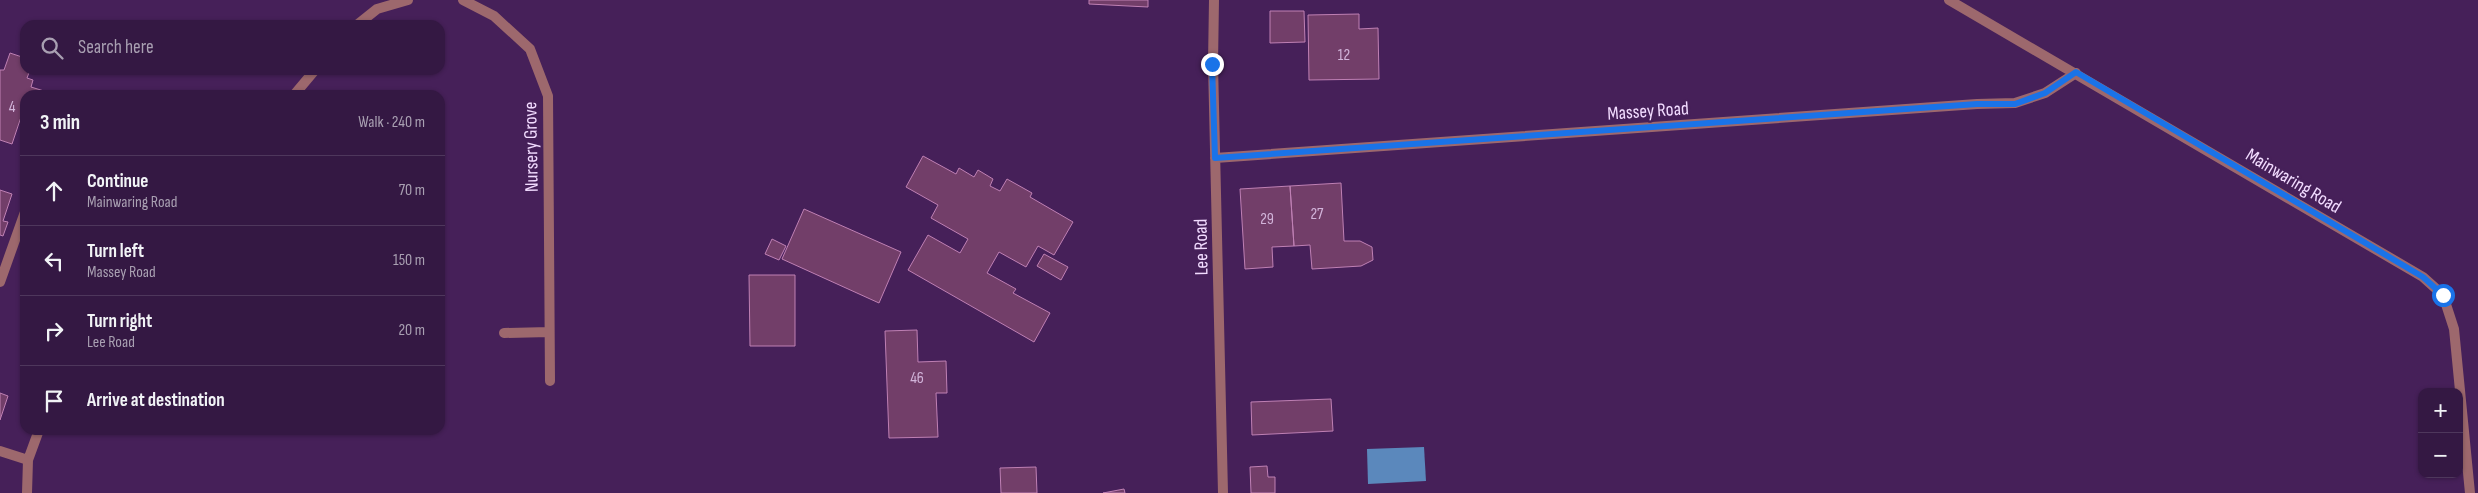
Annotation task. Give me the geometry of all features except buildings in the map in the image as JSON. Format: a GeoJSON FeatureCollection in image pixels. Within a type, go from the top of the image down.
{"type":"FeatureCollection","features":[{"type":"Feature","properties":{"kind":"street"},"geometry":{"type":"LineString","coordinates":[[364,20],[377,10],[408,0]]}},
{"type":"Feature","properties":{"kind":"street","name":"Nursery Grove"},"geometry":{"type":"LineString","coordinates":[[463,0],[494,16],[530,49],[548,96],[550,381]]}},
{"type":"Feature","properties":{"kind":"street","name":"Lee Road"},"geometry":{"type":"LineString","coordinates":[[1214,0],[1215,158],[1223,493]]}},
{"type":"Feature","properties":{"kind":"street","name":"Mainwaring Road"},"geometry":{"type":"LineString","coordinates":[[1949,0],[2076,72],[2423,277],[2443,295],[2454,329],[2470,493]]}},
{"type":"Feature","properties":{"kind":"street","name":"Massey Road"},"geometry":{"type":"LineString","coordinates":[[1215,158],[1977,104],[2015,104],[2045,93],[2076,72]]}},
{"type":"Feature","properties":{"kind":"street"},"geometry":{"type":"LineString","coordinates":[[298,90],[311,75]]}},
{"type":"Feature","properties":{"kind":"street"},"geometry":{"type":"LineString","coordinates":[[0,282],[20,226]]}},
{"type":"Feature","properties":{"kind":"street"},"geometry":{"type":"LineString","coordinates":[[504,333],[549,332]]}},
{"type":"Feature","properties":{"kind":"street"},"geometry":{"type":"LineString","coordinates":[[27,493],[28,460],[37,435]]}},
{"type":"Feature","properties":{"kind":"street"},"geometry":{"type":"LineString","coordinates":[[0,451],[28,460]]}},
{"type":"Feature","properties":{"kind":"water"},"geometry":{"type":"Polygon","coordinates":[[[1424,447],[1426,481],[1368,484],[1367,449],[1424,447]]]}},
{"type":"Feature","properties":{"kind":"route"},"geometry":{"type":"LineString","coordinates":[[1212,64],[1215,158],[1977,104],[2015,104],[2045,93],[2076,72],[2423,277],[2443,295]]}}]}
